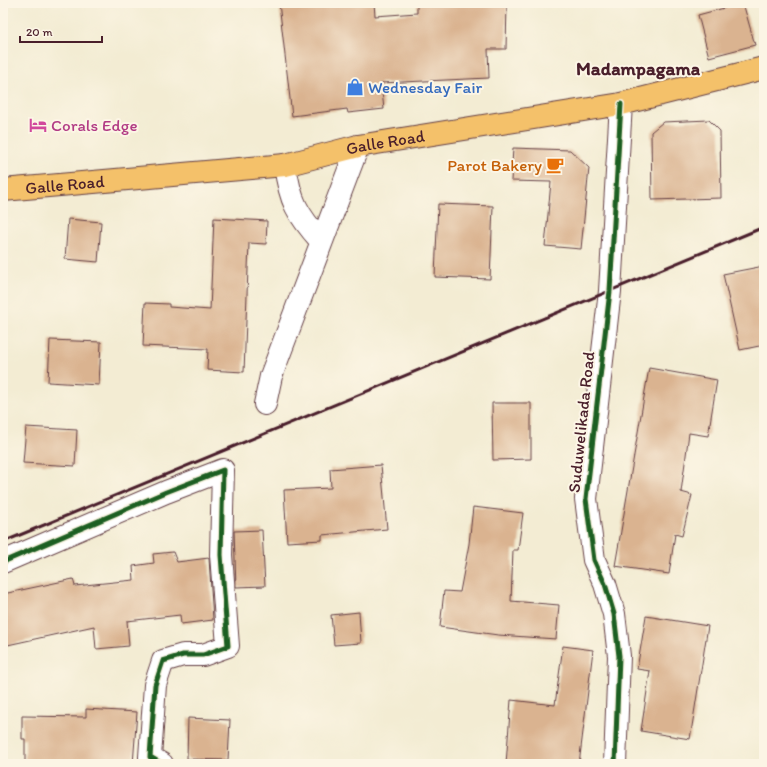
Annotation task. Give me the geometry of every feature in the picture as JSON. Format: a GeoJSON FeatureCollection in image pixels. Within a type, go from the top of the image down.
{"type":"FeatureCollection","features":[{"type":"Feature","properties":{"kind":"highway","name":"Galle Road"},"geometry":{"type":"LineString","coordinates":[[3,190],[285,165],[358,146],[621,104],[764,68]]}},
{"type":"Feature","properties":{"kind":"street","name":"Suduwelikada Road"},"geometry":{"type":"LineString","coordinates":[[615,764],[619,656],[614,614],[606,584],[594,560],[586,499],[610,291],[621,104]]}},
{"type":"Feature","properties":{"kind":"street"},"geometry":{"type":"LineString","coordinates":[[265,404],[270,376],[358,146]]}},
{"type":"Feature","properties":{"kind":"street"},"geometry":{"type":"LineString","coordinates":[[285,165],[289,192],[302,220],[321,241]]}},
{"type":"Feature","properties":{"kind":"street"},"geometry":{"type":"LineString","coordinates":[[3,562],[166,492],[223,470],[220,555],[228,646],[203,655],[184,654],[163,661],[155,685],[150,757],[162,764]]}},
{"type":"Feature","properties":{"kind":"building"},"geometry":{"type":"Polygon","coordinates":[[[279,3],[374,3],[375,16],[417,13],[417,3],[507,3],[506,49],[488,49],[489,78],[381,83],[384,109],[348,113],[347,109],[292,116],[279,3]]]}},
{"type":"Feature","properties":{"kind":"building"},"geometry":{"type":"Polygon","coordinates":[[[743,3],[755,45],[709,57],[698,15],[743,3]]]}},
{"type":"Feature","properties":{"kind":"building"},"geometry":{"type":"Polygon","coordinates":[[[709,120],[720,131],[721,198],[652,200],[651,132],[663,122],[709,120]]]}},
{"type":"Feature","properties":{"kind":"building"},"geometry":{"type":"Polygon","coordinates":[[[513,148],[570,150],[589,168],[581,249],[545,246],[551,182],[511,181],[513,148]]]}},
{"type":"Feature","properties":{"kind":"building"},"geometry":{"type":"Polygon","coordinates":[[[438,204],[493,206],[490,279],[435,277],[438,204]]]}},
{"type":"Feature","properties":{"kind":"building"},"geometry":{"type":"Polygon","coordinates":[[[214,218],[267,221],[266,244],[249,243],[244,372],[207,370],[208,349],[143,346],[145,303],[169,304],[169,307],[210,310],[214,218]]]}},
{"type":"Feature","properties":{"kind":"building"},"geometry":{"type":"Polygon","coordinates":[[[68,219],[101,222],[98,262],[65,259],[68,219]]]}},
{"type":"Feature","properties":{"kind":"building"},"geometry":{"type":"Polygon","coordinates":[[[764,266],[764,345],[740,350],[723,274],[764,266]]]}},
{"type":"Feature","properties":{"kind":"building"},"geometry":{"type":"Polygon","coordinates":[[[50,340],[101,342],[99,385],[48,382],[50,340]]]}},
{"type":"Feature","properties":{"kind":"building"},"geometry":{"type":"Polygon","coordinates":[[[649,368],[717,380],[708,436],[689,433],[681,492],[692,495],[682,536],[675,534],[669,574],[615,566],[649,368]]]}},
{"type":"Feature","properties":{"kind":"building"},"geometry":{"type":"Polygon","coordinates":[[[492,403],[531,403],[531,459],[493,460],[492,403]]]}},
{"type":"Feature","properties":{"kind":"building"},"geometry":{"type":"Polygon","coordinates":[[[26,427],[77,430],[75,466],[23,463],[26,427]]]}},
{"type":"Feature","properties":{"kind":"building"},"geometry":{"type":"Polygon","coordinates":[[[381,465],[387,529],[322,535],[322,540],[287,542],[284,490],[331,488],[330,469],[381,465]]]}},
{"type":"Feature","properties":{"kind":"building"},"geometry":{"type":"Polygon","coordinates":[[[473,507],[523,513],[518,550],[513,550],[511,601],[559,605],[556,639],[498,635],[440,627],[444,591],[460,592],[469,544],[473,507]]]}},
{"type":"Feature","properties":{"kind":"building"},"geometry":{"type":"Polygon","coordinates":[[[262,530],[265,586],[236,587],[234,531],[262,530]]]}},
{"type":"Feature","properties":{"kind":"building"},"geometry":{"type":"Polygon","coordinates":[[[173,552],[177,562],[209,558],[213,620],[181,624],[180,615],[127,621],[129,646],[96,649],[94,626],[3,646],[3,594],[73,579],[75,586],[134,580],[133,566],[154,563],[153,554],[173,552]]]}},
{"type":"Feature","properties":{"kind":"building"},"geometry":{"type":"Polygon","coordinates":[[[359,612],[361,643],[334,645],[331,615],[359,612]]]}},
{"type":"Feature","properties":{"kind":"building"},"geometry":{"type":"Polygon","coordinates":[[[646,616],[708,626],[690,739],[641,731],[650,671],[637,669],[646,616]]]}},
{"type":"Feature","properties":{"kind":"building"},"geometry":{"type":"Polygon","coordinates":[[[563,646],[593,650],[579,764],[506,764],[511,700],[555,705],[563,646]]]}},
{"type":"Feature","properties":{"kind":"building"},"geometry":{"type":"Polygon","coordinates":[[[86,709],[137,712],[133,764],[25,764],[25,739],[22,739],[22,716],[86,717],[86,709]]]}},
{"type":"Feature","properties":{"kind":"building"},"geometry":{"type":"Polygon","coordinates":[[[188,718],[230,720],[228,760],[187,759],[188,718]]]}},
{"type":"Feature","properties":{"kind":"railway"},"geometry":{"type":"LineString","coordinates":[[3,542],[764,227]]}},
{"type":"Feature","properties":{"kind":"cycle path"},"geometry":{"type":"LineString","coordinates":[[615,764],[619,656],[614,614],[605,584],[594,560],[586,499],[610,291],[621,104]]}},
{"type":"Feature","properties":{"kind":"cycle path"},"geometry":{"type":"LineString","coordinates":[[3,562],[166,492],[223,470],[221,555],[228,646],[203,655],[183,655],[163,661],[155,685],[150,757],[162,764]]}},
{"type":"Feature","properties":{"kind":"place","name":"Wednesday Fair"},"geometry":{"type":"Point","coordinates":[355,87]}},
{"type":"Feature","properties":{"kind":"place","name":"Corals Edge"},"geometry":{"type":"Point","coordinates":[38,125]}},
{"type":"Feature","properties":{"kind":"place","name":"Parot Bakery"},"geometry":{"type":"Point","coordinates":[555,165]}},
{"type":"Feature","properties":{"kind":"district","name":"Madampagama"},"geometry":{"type":"Point","coordinates":[638,68]}}]}
